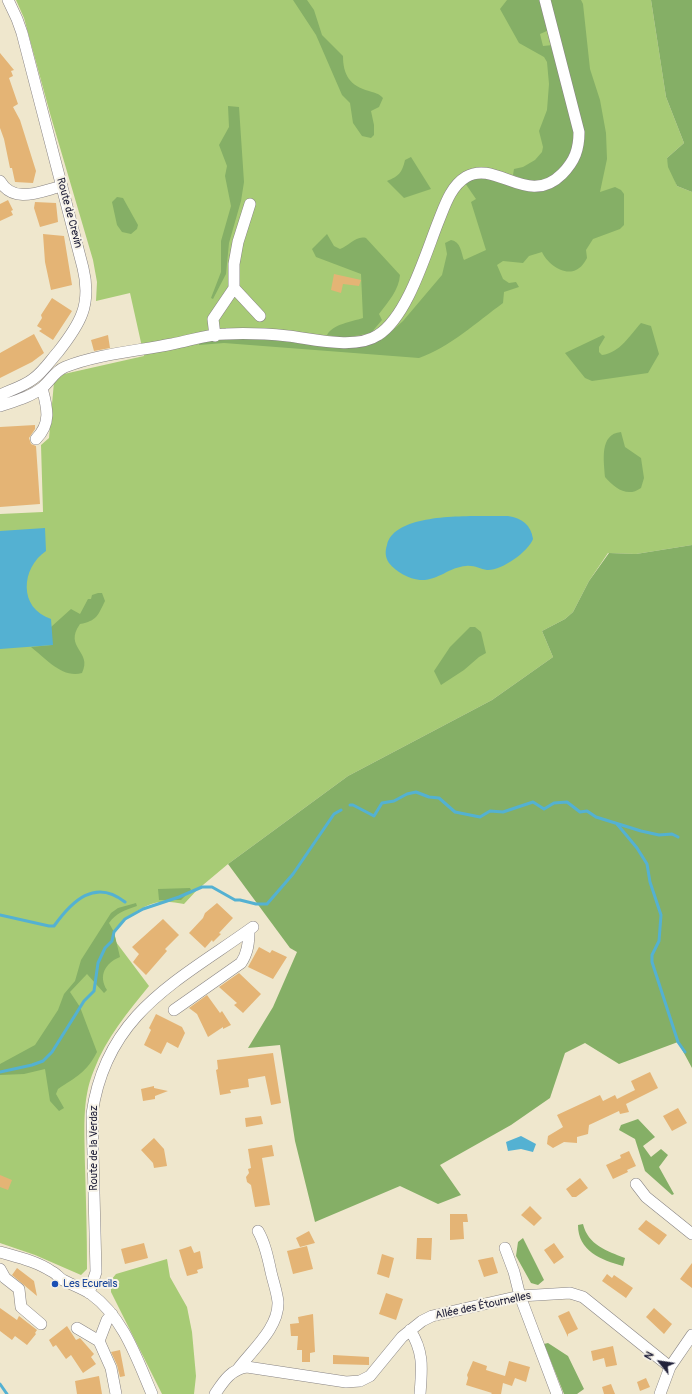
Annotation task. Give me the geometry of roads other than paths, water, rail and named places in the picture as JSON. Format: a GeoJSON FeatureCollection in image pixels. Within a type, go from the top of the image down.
{"type":"FeatureCollection","features":[{"type":"Feature","properties":{"kind":"street","name":"Route de Crevin"},"geometry":{"type":"LineString","coordinates":[[0,395],[27,383],[37,376],[72,334],[83,313],[86,294],[85,277],[22,33],[8,0]]}},
{"type":"Feature","properties":{"kind":"street"},"geometry":{"type":"LineString","coordinates":[[0,406],[27,396],[42,388],[60,369],[84,361],[224,334],[266,335],[344,342],[360,342],[380,335],[391,324],[404,306],[445,204],[458,184],[469,176],[489,174],[533,187],[550,184],[567,169],[577,154],[580,132],[545,0]]}},
{"type":"Feature","properties":{"kind":"street"},"geometry":{"type":"LineString","coordinates":[[0,182],[9,191],[19,196],[62,186]]}},
{"type":"Feature","properties":{"kind":"street"},"geometry":{"type":"LineString","coordinates":[[215,336],[213,319],[234,288],[234,264],[238,242],[250,204]]}},
{"type":"Feature","properties":{"kind":"street"},"geometry":{"type":"LineString","coordinates":[[234,288],[260,316]]}},
{"type":"Feature","properties":{"kind":"street"},"geometry":{"type":"LineString","coordinates":[[36,438],[43,432],[48,421],[47,407],[42,388]]}},
{"type":"Feature","properties":{"kind":"street","name":"Route de la Verdaz"},"geometry":{"type":"LineString","coordinates":[[89,1293],[96,1272],[92,1114],[96,1090],[104,1066],[129,1023],[151,999],[251,929],[247,952],[241,963],[174,1010]]}},
{"type":"Feature","properties":{"kind":"street"},"geometry":{"type":"LineString","coordinates":[[636,1184],[646,1197],[692,1234]]}},
{"type":"Feature","properties":{"kind":"street"},"geometry":{"type":"LineString","coordinates":[[215,1394],[227,1378],[238,1369],[268,1332],[274,1320],[277,1308],[277,1298],[268,1258],[258,1231]]}},
{"type":"Feature","properties":{"kind":"street"},"geometry":{"type":"LineString","coordinates":[[505,1248],[514,1272],[520,1296],[557,1394]]}},
{"type":"Feature","properties":{"kind":"street"},"geometry":{"type":"LineString","coordinates":[[0,1252],[21,1258],[50,1270],[63,1280],[89,1293],[112,1314],[130,1345],[152,1394]]}},
{"type":"Feature","properties":{"kind":"street"},"geometry":{"type":"LineString","coordinates":[[0,1269],[6,1279],[19,1289],[20,1305],[41,1324]]}},
{"type":"Feature","properties":{"kind":"street","name":"Allée des Étournelles"},"geometry":{"type":"LineString","coordinates":[[238,1369],[255,1368],[346,1382],[360,1381],[370,1376],[410,1330],[432,1316],[520,1296],[570,1293],[583,1297],[670,1367]]}},
{"type":"Feature","properties":{"kind":"street"},"geometry":{"type":"LineString","coordinates":[[99,1341],[107,1320],[112,1314]]}},
{"type":"Feature","properties":{"kind":"street"},"geometry":{"type":"LineString","coordinates":[[77,1328],[99,1341],[111,1368],[116,1394]]}},
{"type":"Feature","properties":{"kind":"street"},"geometry":{"type":"LineString","coordinates":[[410,1330],[419,1344],[421,1352],[420,1394]]}},
{"type":"Feature","properties":{"kind":"street"},"geometry":{"type":"LineString","coordinates":[[660,1394],[670,1367],[692,1335]]}},
{"type":"Feature","properties":{"kind":"water"},"geometry":{"type":"Polygon","coordinates":[[[460,516],[508,516],[522,520],[528,526],[533,539],[520,555],[499,567],[487,570],[466,566],[426,580],[420,580],[407,577],[399,572],[389,563],[387,558],[386,547],[393,534],[405,526],[421,521],[460,516]]]}},
{"type":"Feature","properties":{"kind":"water"},"geometry":{"type":"Polygon","coordinates":[[[45,528],[46,551],[38,558],[32,567],[28,577],[27,587],[28,597],[33,606],[40,614],[51,619],[53,645],[0,649],[0,531],[45,528]]]}},
{"type":"Feature","properties":{"kind":"water"},"geometry":{"type":"Polygon","coordinates":[[[521,1136],[536,1144],[533,1152],[521,1149],[508,1151],[506,1142],[521,1136]]]}},
{"type":"Feature","properties":{"kind":"waterway"},"geometry":{"type":"LineString","coordinates":[[350,805],[353,805],[374,816],[382,803],[394,801],[407,794],[416,792],[429,797],[439,798],[455,812],[480,817],[490,811],[503,812],[533,802],[544,809],[554,803],[567,802],[580,812],[587,811],[596,817],[641,831],[659,835],[672,834],[678,837]]}},
{"type":"Feature","properties":{"kind":"waterway"},"geometry":{"type":"LineString","coordinates":[[0,1072],[43,1061],[52,1052],[84,1001],[94,991],[98,963],[105,948],[112,941],[114,932],[125,919],[143,909],[179,897],[202,887],[212,887],[235,900],[256,904],[267,904],[293,874],[334,814],[341,810]]}},
{"type":"Feature","properties":{"kind":"waterway"},"geometry":{"type":"LineString","coordinates":[[617,824],[637,848],[647,864],[650,882],[661,915],[659,941],[652,955],[652,962],[678,1042],[685,1052]]}},
{"type":"Feature","properties":{"kind":"waterway"},"geometry":{"type":"LineString","coordinates":[[0,915],[54,926],[68,908],[76,901],[94,892],[104,892],[114,895],[125,902]]}},
{"type":"Feature","properties":{"kind":"waterway"},"geometry":{"type":"LineString","coordinates":[[0,1384],[7,1394]]}},
{"type":"Feature","properties":{"kind":"place","name":"Les Ecureils"},"geometry":{"type":"Point","coordinates":[55,1284]}}]}
